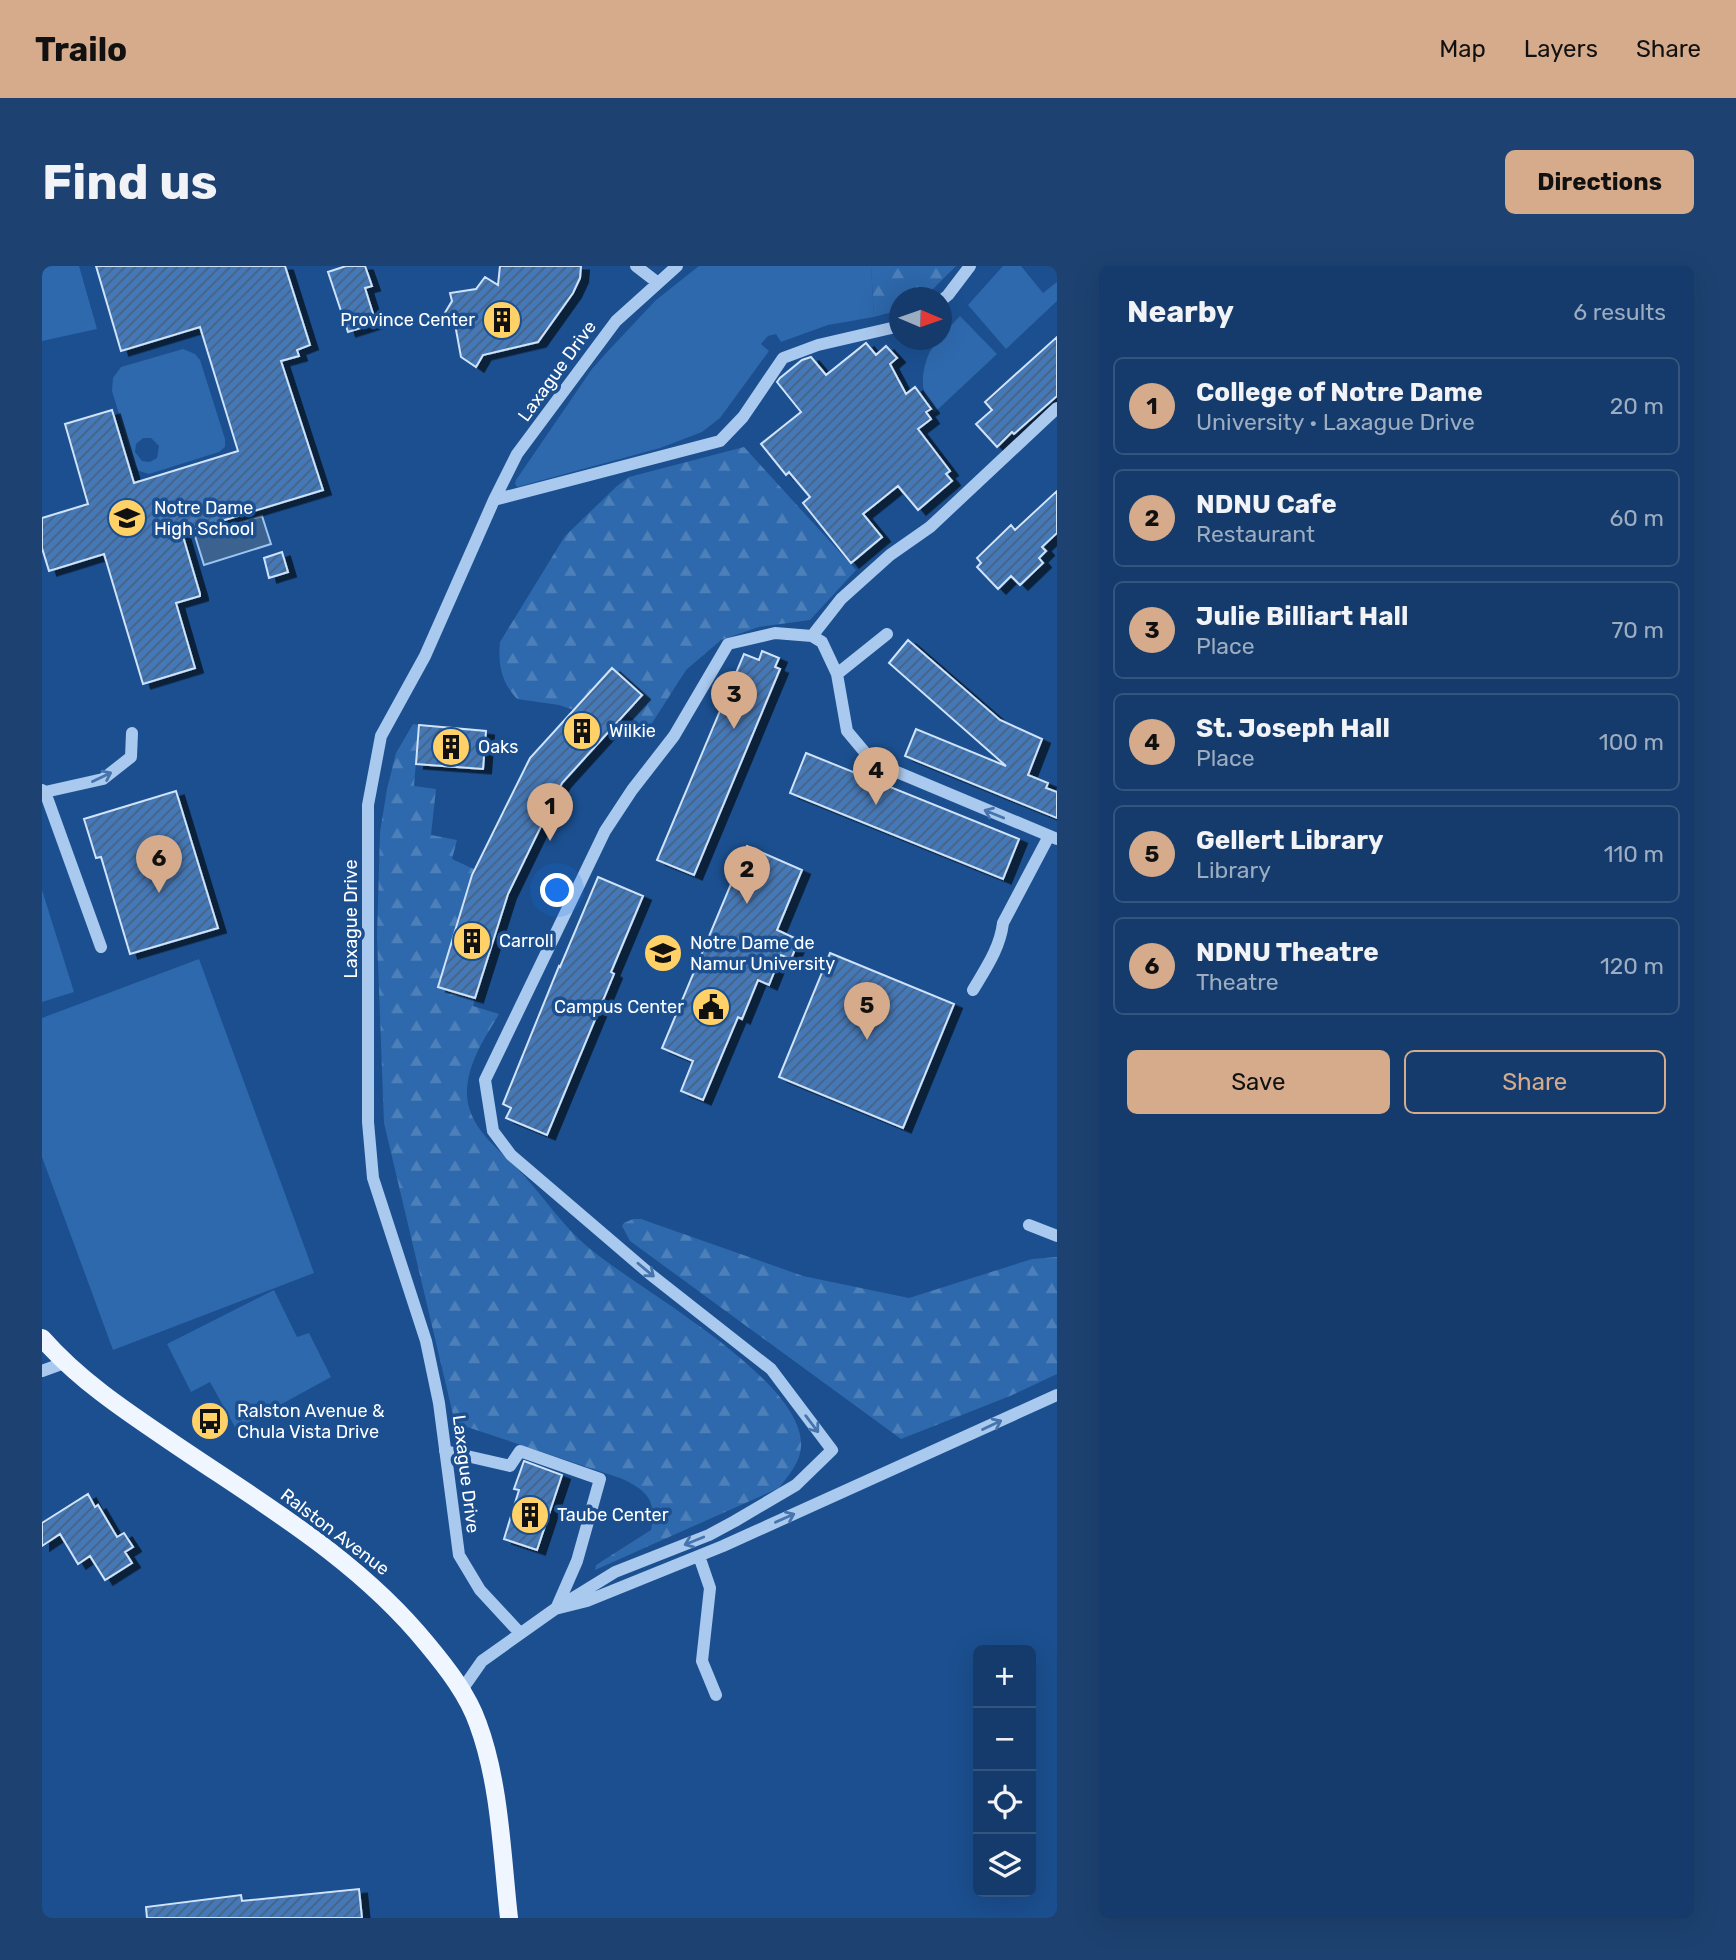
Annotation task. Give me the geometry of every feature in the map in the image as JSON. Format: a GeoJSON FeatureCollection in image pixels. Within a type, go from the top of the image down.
{"type":"FeatureCollection","features":[{"type":"Feature","properties":{"kind":"main road","name":"Ralston Avenue"},"geometry":{"type":"LineString","coordinates":[[42,1338],[64,1363],[141,1421],[348,1564],[382,1594],[415,1629],[461,1691],[478,1723],[488,1755],[509,1918]]}},
{"type":"Feature","properties":{"kind":"street"},"geometry":{"type":"LineString","coordinates":[[636,266],[659,283]]}},
{"type":"Feature","properties":{"kind":"street","name":"Laxague Drive"},"geometry":{"type":"LineString","coordinates":[[520,1632],[480,1590],[459,1555],[439,1403],[426,1341],[373,1178],[368,1122],[368,805],[381,736],[425,656],[517,454],[615,321],[677,266]]}},
{"type":"Feature","properties":{"kind":"street"},"geometry":{"type":"LineString","coordinates":[[952,290],[970,266]]}},
{"type":"Feature","properties":{"kind":"street"},"geometry":{"type":"LineString","coordinates":[[494,500],[720,442],[743,417],[783,359],[818,345],[889,329]]}},
{"type":"Feature","properties":{"kind":"street"},"geometry":{"type":"LineString","coordinates":[[812,636],[841,599],[890,555],[930,527],[1057,408]]}},
{"type":"Feature","properties":{"kind":"street"},"geometry":{"type":"LineString","coordinates":[[461,1691],[482,1661],[555,1609],[615,1572],[709,1535],[736,1521],[796,1485],[832,1450],[771,1369],[650,1274],[511,1155],[492,1131],[485,1080],[605,831],[632,790],[674,736],[728,644],[775,634],[812,636],[822,642],[837,674],[847,731],[873,762],[1053,837],[1003,923],[995,952],[973,990]]}},
{"type":"Feature","properties":{"kind":"street"},"geometry":{"type":"LineString","coordinates":[[837,674],[887,634]]}},
{"type":"Feature","properties":{"kind":"street"},"geometry":{"type":"LineString","coordinates":[[101,947],[44,791],[103,779],[131,757],[132,733]]}},
{"type":"Feature","properties":{"kind":"street"},"geometry":{"type":"LineString","coordinates":[[1028,1226],[1057,1236]]}},
{"type":"Feature","properties":{"kind":"street"},"geometry":{"type":"LineString","coordinates":[[42,1371],[64,1363]]}},
{"type":"Feature","properties":{"kind":"street"},"geometry":{"type":"LineString","coordinates":[[555,1609],[587,1601],[723,1546],[1057,1395]]}},
{"type":"Feature","properties":{"kind":"street"},"geometry":{"type":"LineString","coordinates":[[445,1451],[509,1466],[520,1451],[600,1479],[577,1561],[555,1609]]}},
{"type":"Feature","properties":{"kind":"street"},"geometry":{"type":"LineString","coordinates":[[699,1556],[710,1588],[702,1661],[716,1695]]}},
{"type":"Feature","properties":{"kind":"green space"},"geometry":{"type":"Polygon","coordinates":[[[42,266],[79,266],[97,329],[42,341],[42,266]]]}},
{"type":"Feature","properties":{"kind":"green space"},"geometry":{"type":"Polygon","coordinates":[[[699,266],[871,266],[874,317],[828,325],[781,342],[776,334],[768,336],[761,344],[769,351],[720,418],[702,432],[660,448],[517,487],[516,480],[592,369],[656,300],[699,266]]]}},
{"type":"Feature","properties":{"kind":"green space"},"geometry":{"type":"Polygon","coordinates":[[[871,266],[956,266],[935,287],[889,287],[889,313],[874,317],[871,266]]]}},
{"type":"Feature","properties":{"kind":"green space"},"geometry":{"type":"Polygon","coordinates":[[[1003,266],[1021,266],[1043,293],[1057,282],[1057,301],[1006,349],[968,305],[1003,266]]]}},
{"type":"Feature","properties":{"kind":"green space"},"geometry":{"type":"Polygon","coordinates":[[[960,316],[997,354],[934,413],[923,386],[926,362],[931,350],[952,350],[952,324],[960,316]]]}},
{"type":"Feature","properties":{"kind":"green space"},"geometry":{"type":"Polygon","coordinates":[[[183,349],[195,354],[200,360],[225,439],[225,447],[219,452],[149,474],[139,471],[135,466],[112,391],[113,378],[121,367],[183,349]],[[143,438],[136,444],[135,452],[142,461],[150,462],[157,458],[159,446],[151,438],[143,438]]]}},
{"type":"Feature","properties":{"kind":"green space"},"geometry":{"type":"Polygon","coordinates":[[[744,447],[856,570],[810,620],[759,627],[721,640],[686,670],[647,731],[626,713],[642,695],[574,710],[517,699],[507,686],[502,672],[500,642],[565,536],[629,477],[744,447]]]}},
{"type":"Feature","properties":{"kind":"green space"},"geometry":{"type":"Polygon","coordinates":[[[413,724],[419,725],[414,786],[436,789],[431,835],[457,840],[452,859],[478,871],[469,885],[438,986],[475,998],[473,1006],[499,1014],[470,1070],[468,1103],[476,1124],[589,1248],[749,1365],[777,1393],[795,1421],[801,1447],[796,1464],[779,1488],[595,1570],[596,1565],[651,1530],[652,1511],[648,1497],[620,1478],[455,1423],[384,1123],[377,937],[380,832],[396,753],[413,724]]]}},
{"type":"Feature","properties":{"kind":"green space"},"geometry":{"type":"Polygon","coordinates":[[[42,890],[74,992],[42,1002],[42,890]]]}},
{"type":"Feature","properties":{"kind":"green space"},"geometry":{"type":"Polygon","coordinates":[[[199,959],[314,1273],[113,1350],[42,1157],[42,1018],[199,959]]]}},
{"type":"Feature","properties":{"kind":"green space"},"geometry":{"type":"Polygon","coordinates":[[[633,1219],[641,1219],[803,1276],[909,1298],[1032,1259],[1057,1257],[1057,1374],[1010,1396],[901,1439],[630,1241],[622,1226],[633,1219]]]}},
{"type":"Feature","properties":{"kind":"green space"},"geometry":{"type":"Polygon","coordinates":[[[274,1290],[297,1337],[309,1333],[331,1377],[236,1429],[210,1382],[191,1392],[167,1344],[274,1290]]]}},
{"type":"Feature","properties":{"kind":"shaded area"},"geometry":{"type":"Polygon","coordinates":[[[262,516],[271,544],[204,565],[195,536],[262,516]]]}},
{"type":"Feature","properties":{"kind":"building"},"geometry":{"type":"Polygon","coordinates":[[[96,266],[285,266],[310,345],[297,350],[299,356],[281,361],[323,490],[182,533],[200,596],[176,603],[195,668],[143,684],[104,554],[49,571],[42,548],[42,518],[88,504],[65,424],[112,410],[134,483],[238,451],[200,327],[121,351],[96,266]]]}},
{"type":"Feature","properties":{"kind":"building"},"geometry":{"type":"Polygon","coordinates":[[[346,266],[365,266],[372,286],[365,288],[376,323],[348,332],[328,272],[346,266]]]}},
{"type":"Feature","properties":{"kind":"building","name":"Province Center"},"geometry":{"type":"Polygon","coordinates":[[[500,266],[581,266],[580,278],[573,293],[538,342],[483,355],[476,367],[461,357],[455,324],[443,316],[452,301],[450,293],[476,289],[485,277],[498,285],[500,266]]]}},
{"type":"Feature","properties":{"kind":"building"},"geometry":{"type":"Polygon","coordinates":[[[1057,337],[1057,396],[997,447],[976,424],[992,410],[985,402],[1057,337]]]}},
{"type":"Feature","properties":{"kind":"building"},"geometry":{"type":"Polygon","coordinates":[[[866,343],[876,355],[886,346],[897,358],[890,364],[906,394],[915,387],[931,409],[926,412],[931,419],[918,429],[950,471],[946,474],[952,481],[918,510],[898,486],[863,514],[882,537],[851,563],[803,503],[810,497],[789,472],[786,475],[761,444],[801,412],[777,382],[780,378],[802,360],[811,357],[826,375],[866,343]]]}},
{"type":"Feature","properties":{"kind":"building"},"geometry":{"type":"Polygon","coordinates":[[[1057,491],[1057,533],[1042,547],[1046,551],[1039,558],[1043,563],[1020,585],[1011,576],[998,589],[977,567],[981,563],[977,558],[1011,525],[1015,530],[1057,491]]]}},
{"type":"Feature","properties":{"kind":"building"},"geometry":{"type":"Polygon","coordinates":[[[282,552],[288,572],[269,578],[264,558],[282,552]]]}},
{"type":"Feature","properties":{"kind":"building"},"geometry":{"type":"Polygon","coordinates":[[[908,640],[1000,720],[1042,739],[1028,775],[1048,783],[1046,788],[1057,792],[1057,818],[905,756],[916,729],[1006,766],[889,663],[908,640]]]}},
{"type":"Feature","properties":{"kind":"building"},"geometry":{"type":"Polygon","coordinates":[[[762,651],[779,658],[775,667],[780,669],[694,875],[657,860],[744,654],[759,660],[762,651]]]}},
{"type":"Feature","properties":{"kind":"building"},"geometry":{"type":"Polygon","coordinates":[[[612,668],[642,695],[562,783],[508,894],[475,998],[438,987],[472,875],[530,758],[612,668]]]}},
{"type":"Feature","properties":{"kind":"building","name":"Oaks"},"geometry":{"type":"Polygon","coordinates":[[[419,725],[486,731],[483,769],[416,764],[419,725]]]}},
{"type":"Feature","properties":{"kind":"building"},"geometry":{"type":"Polygon","coordinates":[[[806,753],[1019,839],[1003,879],[790,793],[806,753]]]}},
{"type":"Feature","properties":{"kind":"building"},"geometry":{"type":"Polygon","coordinates":[[[176,791],[218,928],[130,954],[101,857],[96,858],[84,819],[176,791]]]}},
{"type":"Feature","properties":{"kind":"building"},"geometry":{"type":"Polygon","coordinates":[[[747,846],[802,870],[777,930],[799,940],[791,959],[781,955],[769,985],[758,980],[742,1019],[738,1017],[703,1100],[681,1091],[693,1061],[662,1048],[747,846]]]}},
{"type":"Feature","properties":{"kind":"building"},"geometry":{"type":"Polygon","coordinates":[[[598,877],[643,896],[611,972],[614,974],[547,1135],[506,1118],[511,1108],[503,1104],[598,877]]]}},
{"type":"Feature","properties":{"kind":"building"},"geometry":{"type":"Polygon","coordinates":[[[830,953],[954,1004],[903,1128],[779,1077],[830,953]]]}},
{"type":"Feature","properties":{"kind":"building","name":"Taube Center"},"geometry":{"type":"Polygon","coordinates":[[[524,1461],[562,1475],[537,1550],[504,1539],[519,1490],[514,1489],[524,1461]]]}},
{"type":"Feature","properties":{"kind":"building"},"geometry":{"type":"Polygon","coordinates":[[[88,1494],[95,1507],[98,1505],[117,1537],[124,1533],[133,1547],[125,1552],[132,1563],[105,1580],[90,1556],[78,1564],[60,1534],[42,1546],[42,1523],[88,1494]]]}},
{"type":"Feature","properties":{"kind":"building"},"geometry":{"type":"Polygon","coordinates":[[[359,1889],[362,1918],[147,1918],[146,1907],[241,1895],[242,1901],[359,1889]]]}},
{"type":"Feature","properties":{"kind":"place","name":"Province Center"},"geometry":{"type":"Point","coordinates":[502,320]}},
{"type":"Feature","properties":{"kind":"place","name":"Notre Dame High School"},"geometry":{"type":"Point","coordinates":[127,518]}},
{"type":"Feature","properties":{"kind":"place","name":"Julie Billiart Hall"},"geometry":{"type":"Point","coordinates":[734,729]}},
{"type":"Feature","properties":{"kind":"place","name":"Wilkie"},"geometry":{"type":"Point","coordinates":[582,731]}},
{"type":"Feature","properties":{"kind":"place","name":"Oaks"},"geometry":{"type":"Point","coordinates":[451,747]}},
{"type":"Feature","properties":{"kind":"place","name":"St. Joseph Hall"},"geometry":{"type":"Point","coordinates":[876,805]}},
{"type":"Feature","properties":{"kind":"place","name":"College of Notre Dame"},"geometry":{"type":"Point","coordinates":[550,841]}},
{"type":"Feature","properties":{"kind":"place","name":"NDNU Theatre"},"geometry":{"type":"Point","coordinates":[159,893]}},
{"type":"Feature","properties":{"kind":"place","name":"NDNU Cafe"},"geometry":{"type":"Point","coordinates":[747,904]}},
{"type":"Feature","properties":{"kind":"place","name":"Carroll"},"geometry":{"type":"Point","coordinates":[472,941]}},
{"type":"Feature","properties":{"kind":"place","name":"Notre Dame de Namur University"},"geometry":{"type":"Point","coordinates":[663,953]}},
{"type":"Feature","properties":{"kind":"place","name":"Campus Center"},"geometry":{"type":"Point","coordinates":[711,1007]}},
{"type":"Feature","properties":{"kind":"place","name":"Gellert Library"},"geometry":{"type":"Point","coordinates":[867,1040]}},
{"type":"Feature","properties":{"kind":"place","name":"Ralston Avenue & Chula Vista Drive"},"geometry":{"type":"Point","coordinates":[210,1421]}},
{"type":"Feature","properties":{"kind":"place","name":"Taube Center"},"geometry":{"type":"Point","coordinates":[530,1515]}}]}
